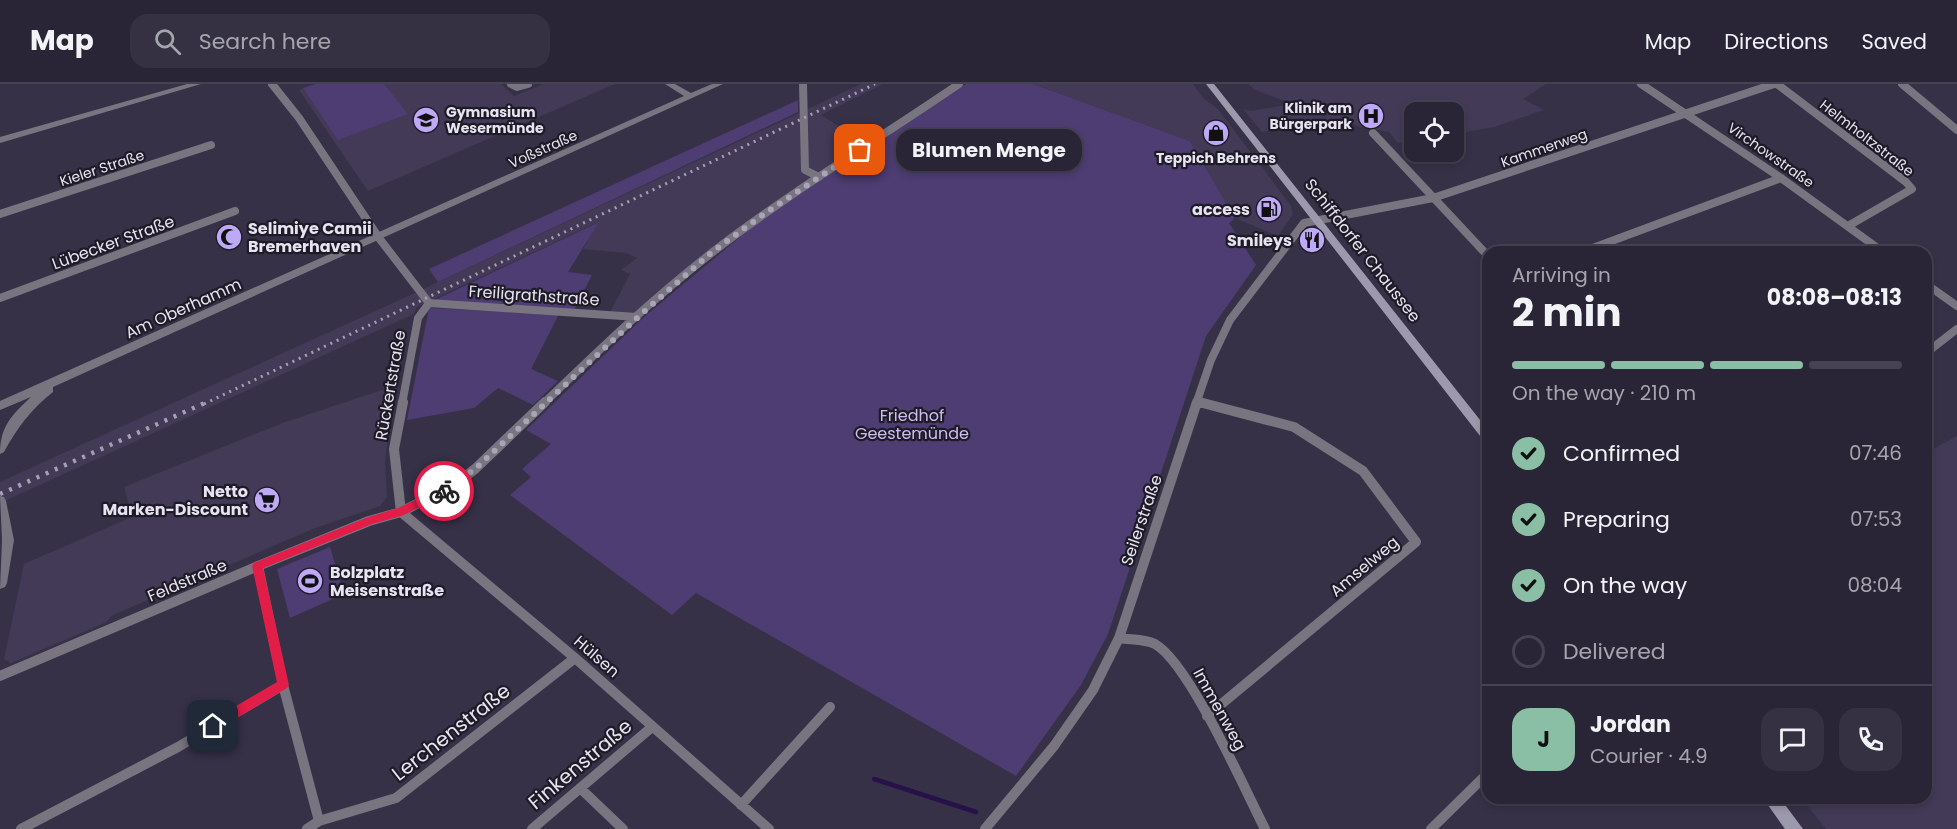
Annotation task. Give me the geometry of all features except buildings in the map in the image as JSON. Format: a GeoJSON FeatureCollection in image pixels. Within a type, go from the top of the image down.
{"type":"FeatureCollection","features":[{"type":"Feature","properties":{"kind":"main road","name":"Schiffdorfer Chaussee"},"geometry":{"type":"LineString","coordinates":[[1210,84],[1482,430]]}},
{"type":"Feature","properties":{"kind":"main road"},"geometry":{"type":"LineString","coordinates":[[1776,804],[1795,829]]}},
{"type":"Feature","properties":{"kind":"street"},"geometry":{"type":"LineString","coordinates":[[0,140],[196,84]]}},
{"type":"Feature","properties":{"kind":"street"},"geometry":{"type":"LineString","coordinates":[[272,84],[298,118],[378,238],[433,303]]}},
{"type":"Feature","properties":{"kind":"street"},"geometry":{"type":"LineString","coordinates":[[511,84],[517,87],[528,84]]}},
{"type":"Feature","properties":{"kind":"street"},"geometry":{"type":"LineString","coordinates":[[669,84],[691,97]]}},
{"type":"Feature","properties":{"kind":"street","name":"Voßstraße"},"geometry":{"type":"LineString","coordinates":[[378,238],[719,84]]}},
{"type":"Feature","properties":{"kind":"street"},"geometry":{"type":"LineString","coordinates":[[803,84],[805,170],[819,177]]}},
{"type":"Feature","properties":{"kind":"street","name":"Feldstraße"},"geometry":{"type":"LineString","coordinates":[[0,676],[258,566],[369,521],[401,512],[454,486],[712,252],[764,214],[959,84]]}},
{"type":"Feature","properties":{"kind":"street","name":"Virchowstraße"},"geometry":{"type":"LineString","coordinates":[[1641,84],[1781,178],[1874,246]]}},
{"type":"Feature","properties":{"kind":"street","name":"Kammerweg"},"geometry":{"type":"LineString","coordinates":[[1317,220],[1433,198],[1776,84]]}},
{"type":"Feature","properties":{"kind":"street","name":"Helmholtzstraße"},"geometry":{"type":"LineString","coordinates":[[1776,84],[1912,189],[1848,226]]}},
{"type":"Feature","properties":{"kind":"street"},"geometry":{"type":"LineString","coordinates":[[1902,84],[1957,130]]}},
{"type":"Feature","properties":{"kind":"street"},"geometry":{"type":"LineString","coordinates":[[1373,133],[1482,250]]}},
{"type":"Feature","properties":{"kind":"street","name":"Kieler Straße"},"geometry":{"type":"LineString","coordinates":[[0,214],[211,145]]}},
{"type":"Feature","properties":{"kind":"street"},"geometry":{"type":"LineString","coordinates":[[1598,246],[1781,178]]}},
{"type":"Feature","properties":{"kind":"street","name":"Lübecker Straße"},"geometry":{"type":"LineString","coordinates":[[0,298],[235,211]]}},
{"type":"Feature","properties":{"kind":"street","name":"Seilerstraße"},"geometry":{"type":"LineString","coordinates":[[985,829],[1054,746],[1094,690],[1119,638],[1211,360],[1230,320],[1295,233],[1304,223],[1317,220]]}},
{"type":"Feature","properties":{"kind":"street","name":"Am Oberhamm"},"geometry":{"type":"LineString","coordinates":[[0,406],[378,238]]}},
{"type":"Feature","properties":{"kind":"street"},"geometry":{"type":"LineString","coordinates":[[1932,288],[1957,306]]}},
{"type":"Feature","properties":{"kind":"street","name":"Freiligrathstraße"},"geometry":{"type":"LineString","coordinates":[[433,303],[638,317]]}},
{"type":"Feature","properties":{"kind":"street","name":"Rückertstraße"},"geometry":{"type":"LineString","coordinates":[[401,512],[394,449],[418,318],[433,303]]}},
{"type":"Feature","properties":{"kind":"street"},"geometry":{"type":"LineString","coordinates":[[1932,348],[1957,329]]}},
{"type":"Feature","properties":{"kind":"street"},"geometry":{"type":"LineString","coordinates":[[0,449],[25,411],[42,394],[68,377]]}},
{"type":"Feature","properties":{"kind":"street","name":"Amselweg"},"geometry":{"type":"LineString","coordinates":[[1198,402],[1294,427],[1363,471],[1416,542],[1207,716]]}},
{"type":"Feature","properties":{"kind":"street"},"geometry":{"type":"LineString","coordinates":[[0,501],[4,541],[0,583]]}},
{"type":"Feature","properties":{"kind":"street","name":"Hülsen"},"geometry":{"type":"LineString","coordinates":[[401,512],[575,658],[769,829]]}},
{"type":"Feature","properties":{"kind":"street"},"geometry":{"type":"LineString","coordinates":[[258,566],[283,685],[319,821]]}},
{"type":"Feature","properties":{"kind":"street","name":"Immenweg"},"geometry":{"type":"LineString","coordinates":[[1119,638],[1155,644],[1166,652],[1207,716],[1265,829]]}},
{"type":"Feature","properties":{"kind":"street","name":"Lerchenstraße"},"geometry":{"type":"LineString","coordinates":[[307,829],[319,821],[396,798],[575,658]]}},
{"type":"Feature","properties":{"kind":"street"},"geometry":{"type":"LineString","coordinates":[[21,829],[178,747],[283,685]]}},
{"type":"Feature","properties":{"kind":"street"},"geometry":{"type":"LineString","coordinates":[[741,805],[830,707]]}},
{"type":"Feature","properties":{"kind":"street","name":"Finkenstraße"},"geometry":{"type":"LineString","coordinates":[[532,829],[652,727]]}},
{"type":"Feature","properties":{"kind":"street"},"geometry":{"type":"LineString","coordinates":[[1431,829],[1482,778]]}},
{"type":"Feature","properties":{"kind":"street"},"geometry":{"type":"LineString","coordinates":[[580,788],[623,829]]}},
{"type":"Feature","properties":{"kind":"shaded area","name":"Gymnasium Wesermünde"},"geometry":{"type":"Polygon","coordinates":[[[316,84],[501,84],[514,96],[544,84],[615,84],[368,191],[299,90],[316,84]]]}},
{"type":"Feature","properties":{"kind":"shaded area"},"geometry":{"type":"Polygon","coordinates":[[[861,84],[883,84],[821,115],[866,143],[760,212],[708,251],[635,313],[610,312],[630,274],[621,270],[637,258],[626,253],[583,249],[598,222],[417,307],[414,314],[0,503],[0,482],[417,292],[861,84]]]}},
{"type":"Feature","properties":{"kind":"shaded area"},"geometry":{"type":"Polygon","coordinates":[[[1033,84],[1193,84],[1204,99],[1217,108],[1291,206],[1293,214],[1278,236],[1235,218],[1190,141],[1033,84]]]}},
{"type":"Feature","properties":{"kind":"shaded area","name":"Klinik am Bürgerpark"},"geometry":{"type":"Polygon","coordinates":[[[1248,84],[1546,84],[1523,99],[1544,110],[1494,127],[1464,132],[1464,102],[1404,102],[1404,142],[1398,143],[1389,132],[1361,127],[1337,119],[1262,132],[1243,109],[1251,111],[1293,104],[1255,90],[1248,84]]]}},
{"type":"Feature","properties":{"kind":"shaded area"},"geometry":{"type":"Polygon","coordinates":[[[397,385],[390,414],[385,464],[387,497],[380,506],[315,528],[111,616],[107,622],[11,663],[4,659],[24,564],[132,517],[124,487],[280,424],[397,385]]]}},
{"type":"Feature","properties":{"kind":"shaded area"},"geometry":{"type":"Polygon","coordinates":[[[1957,436],[1957,829],[1826,829],[1806,804],[1932,804],[1932,450],[1957,436]]]}},
{"type":"Feature","properties":{"kind":"green space"},"geometry":{"type":"Polygon","coordinates":[[[316,84],[384,84],[408,114],[338,140],[303,88],[316,84]]]}},
{"type":"Feature","properties":{"kind":"green space","name":"Friedhof Geestemünde"},"geometry":{"type":"Polygon","coordinates":[[[966,84],[1033,84],[1190,141],[1235,218],[1229,223],[1256,265],[1206,336],[1108,634],[1081,685],[1016,776],[696,593],[672,615],[510,495],[531,477],[522,469],[551,444],[526,430],[644,317],[764,217],[966,84]]]}},
{"type":"Feature","properties":{"kind":"green space"},"geometry":{"type":"Polygon","coordinates":[[[798,100],[798,112],[438,282],[429,269],[798,100]]]}},
{"type":"Feature","properties":{"kind":"green space"},"geometry":{"type":"Polygon","coordinates":[[[599,222],[568,272],[592,275],[574,310],[435,300],[599,222]]]}},
{"type":"Feature","properties":{"kind":"green space"},"geometry":{"type":"Polygon","coordinates":[[[429,308],[559,314],[531,369],[558,381],[533,405],[498,388],[474,408],[407,420],[429,308]]]}},
{"type":"Feature","properties":{"kind":"green space","name":"Bolzplatz Meisenstraße"},"geometry":{"type":"Polygon","coordinates":[[[330,547],[344,594],[290,618],[277,569],[330,547]]]}},
{"type":"Feature","properties":{"kind":"waterway"},"geometry":{"type":"LineString","coordinates":[[874,779],[976,812]]}},
{"type":"Feature","properties":{"kind":"railway"},"geometry":{"type":"LineString","coordinates":[[204,404],[875,84]]}},
{"type":"Feature","properties":{"kind":"railway"},"geometry":{"type":"LineString","coordinates":[[0,494],[207,402]]}},
{"type":"Feature","properties":{"kind":"way so far"},"geometry":{"type":"LineString","coordinates":[[444,491],[475,469],[638,317],[712,252],[860,150]]}},
{"type":"Feature","properties":{"kind":"place","name":"Klinik am Bürgerpark"},"geometry":{"type":"Point","coordinates":[1371,116]}},
{"type":"Feature","properties":{"kind":"place","name":"Gymnasium Wesermünde"},"geometry":{"type":"Point","coordinates":[426,120]}},
{"type":"Feature","properties":{"kind":"place","name":"Teppich Behrens"},"geometry":{"type":"Point","coordinates":[1216,133]}},
{"type":"Feature","properties":{"kind":"place","name":"Blumen Menge"},"geometry":{"type":"Point","coordinates":[860,150]}},
{"type":"Feature","properties":{"kind":"place","name":"access"},"geometry":{"type":"Point","coordinates":[1269,209]}},
{"type":"Feature","properties":{"kind":"place","name":"Selimiye Camii Bremerhaven"},"geometry":{"type":"Point","coordinates":[229,237]}},
{"type":"Feature","properties":{"kind":"place","name":"Smileys"},"geometry":{"type":"Point","coordinates":[1312,240]}},
{"type":"Feature","properties":{"kind":"place","name":"Netto Marken-Discount"},"geometry":{"type":"Point","coordinates":[267,500]}},
{"type":"Feature","properties":{"kind":"place","name":"Bolzplatz Meisenstraße"},"geometry":{"type":"Point","coordinates":[310,581]}},
{"type":"Feature","properties":{"kind":"route"},"geometry":{"type":"LineString","coordinates":[[213,726],[283,685],[258,566],[369,521],[401,512],[444,491]]}}]}
